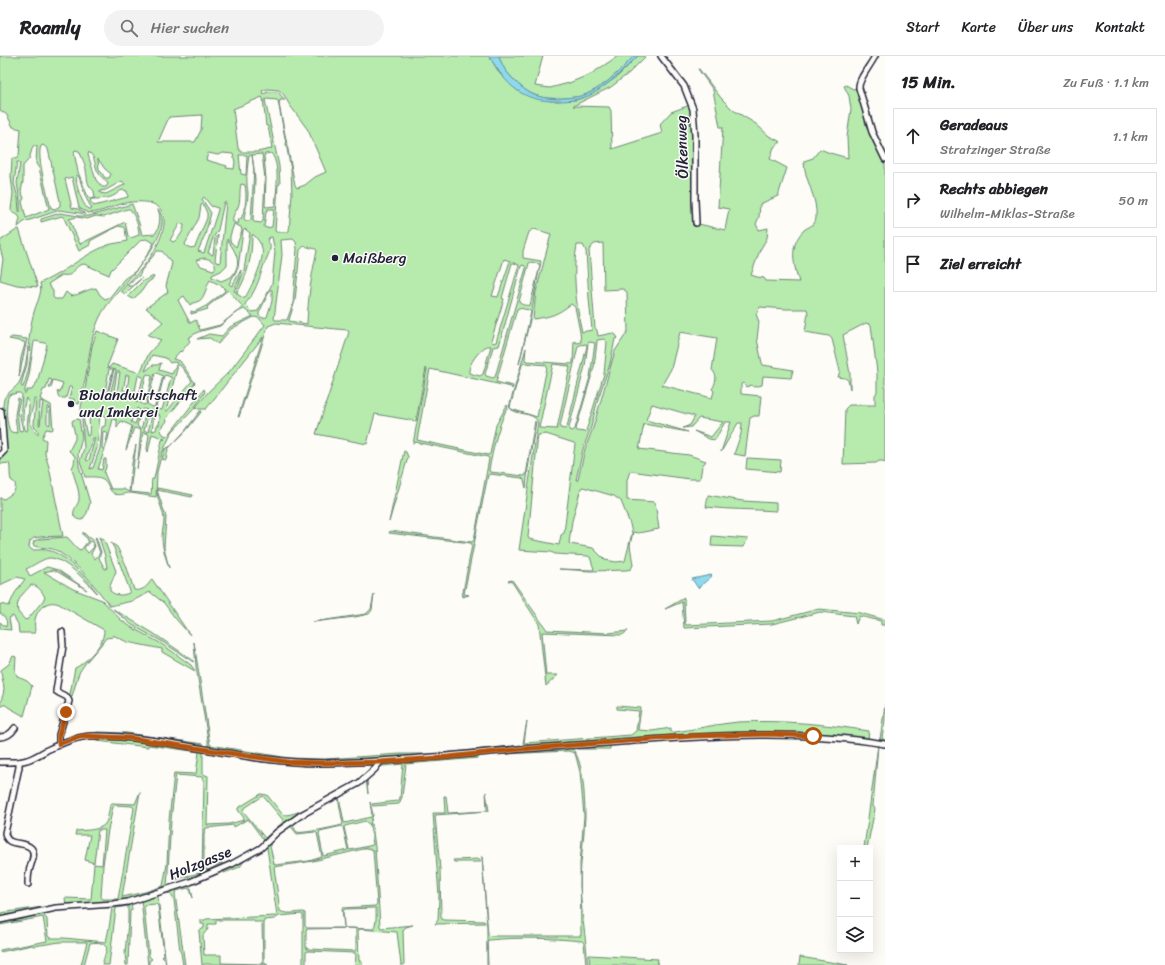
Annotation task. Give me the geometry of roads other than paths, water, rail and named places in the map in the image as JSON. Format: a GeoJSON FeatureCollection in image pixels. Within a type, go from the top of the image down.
{"type":"FeatureCollection","features":[{"type":"Feature","properties":{"kind":"street","name":"Ölkenweg"},"geometry":{"type":"LineString","coordinates":[[661,56],[684,86],[693,108],[695,135],[696,223]]}},
{"type":"Feature","properties":{"kind":"street"},"geometry":{"type":"LineString","coordinates":[[874,56],[858,85],[872,132],[885,159]]}},
{"type":"Feature","properties":{"kind":"street"},"geometry":{"type":"LineString","coordinates":[[0,455],[3,454],[4,450],[1,411]]}},
{"type":"Feature","properties":{"kind":"street"},"geometry":{"type":"LineString","coordinates":[[59,744],[59,735],[69,701],[68,697],[59,694],[56,691],[63,646],[62,632]]}},
{"type":"Feature","properties":{"kind":"street"},"geometry":{"type":"LineString","coordinates":[[0,737],[12,734],[15,728]]}},
{"type":"Feature","properties":{"kind":"street"},"geometry":{"type":"LineString","coordinates":[[0,762],[19,762],[28,760],[59,744],[85,736],[130,738],[296,763],[380,762],[522,749],[693,736],[813,736],[885,744]]}},
{"type":"Feature","properties":{"kind":"street"},"geometry":{"type":"LineString","coordinates":[[19,762],[5,834],[7,840],[32,848],[33,852],[28,884]]}},
{"type":"Feature","properties":{"kind":"street","name":"Holzgasse"},"geometry":{"type":"LineString","coordinates":[[0,920],[56,908],[122,903],[190,882],[232,864],[261,848],[289,822],[359,783],[375,769],[380,762]]}},
{"type":"Feature","properties":{"kind":"water"},"geometry":{"type":"Polygon","coordinates":[[[489,56],[499,56],[506,71],[519,85],[530,93],[536,96],[549,98],[565,98],[580,96],[596,90],[634,56],[638,56],[612,80],[586,97],[568,101],[546,101],[525,95],[509,84],[489,56]]]}},
{"type":"Feature","properties":{"kind":"water"},"geometry":{"type":"Polygon","coordinates":[[[712,576],[698,588],[692,579],[712,576]]]}},
{"type":"Feature","properties":{"kind":"place","name":"Maißberg"},"geometry":{"type":"Point","coordinates":[335,258]}},
{"type":"Feature","properties":{"kind":"place","name":"Biolandwirtschaft und Imkerei"},"geometry":{"type":"Point","coordinates":[71,404]}}]}
